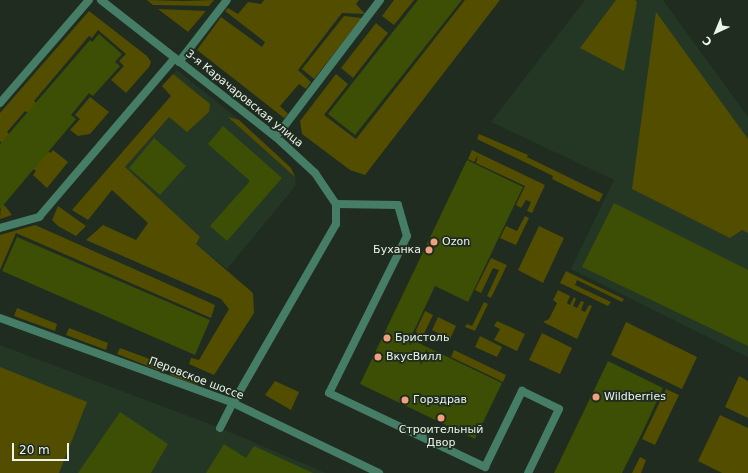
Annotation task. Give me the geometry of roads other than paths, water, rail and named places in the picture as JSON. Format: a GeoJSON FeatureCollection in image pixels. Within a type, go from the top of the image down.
{"type":"FeatureCollection","features":[{"type":"Feature","properties":{"kind":"street"},"geometry":{"type":"LineString","coordinates":[[0,103],[88,0]]}},
{"type":"Feature","properties":{"kind":"street","name":"3-я Карачаровская улица"},"geometry":{"type":"LineString","coordinates":[[101,0],[276,137],[315,173],[336,204]]}},
{"type":"Feature","properties":{"kind":"street"},"geometry":{"type":"LineString","coordinates":[[0,228],[39,217],[177,60],[227,0]]}},
{"type":"Feature","properties":{"kind":"street"},"geometry":{"type":"LineString","coordinates":[[276,137],[380,0]]}},
{"type":"Feature","properties":{"kind":"street"},"geometry":{"type":"LineString","coordinates":[[220,428],[336,224],[336,204],[398,205],[406,236],[329,393],[485,467],[522,391],[559,409],[528,473]]}},
{"type":"Feature","properties":{"kind":"street","name":"Перовское шоссе"},"geometry":{"type":"LineString","coordinates":[[0,318],[233,403],[379,473]]}},
{"type":"Feature","properties":{"kind":"place","name":"Ozon"},"geometry":{"type":"Point","coordinates":[434,242]}},
{"type":"Feature","properties":{"kind":"place","name":"Буханка"},"geometry":{"type":"Point","coordinates":[429,250]}},
{"type":"Feature","properties":{"kind":"place","name":"Бристоль"},"geometry":{"type":"Point","coordinates":[387,338]}},
{"type":"Feature","properties":{"kind":"place","name":"ВкусВилл"},"geometry":{"type":"Point","coordinates":[378,357]}},
{"type":"Feature","properties":{"kind":"place","name":"Wildberries"},"geometry":{"type":"Point","coordinates":[596,397]}},
{"type":"Feature","properties":{"kind":"place","name":"Горздрав"},"geometry":{"type":"Point","coordinates":[405,400]}},
{"type":"Feature","properties":{"kind":"place","name":"Строительный Двор"},"geometry":{"type":"Point","coordinates":[441,418]}}]}
